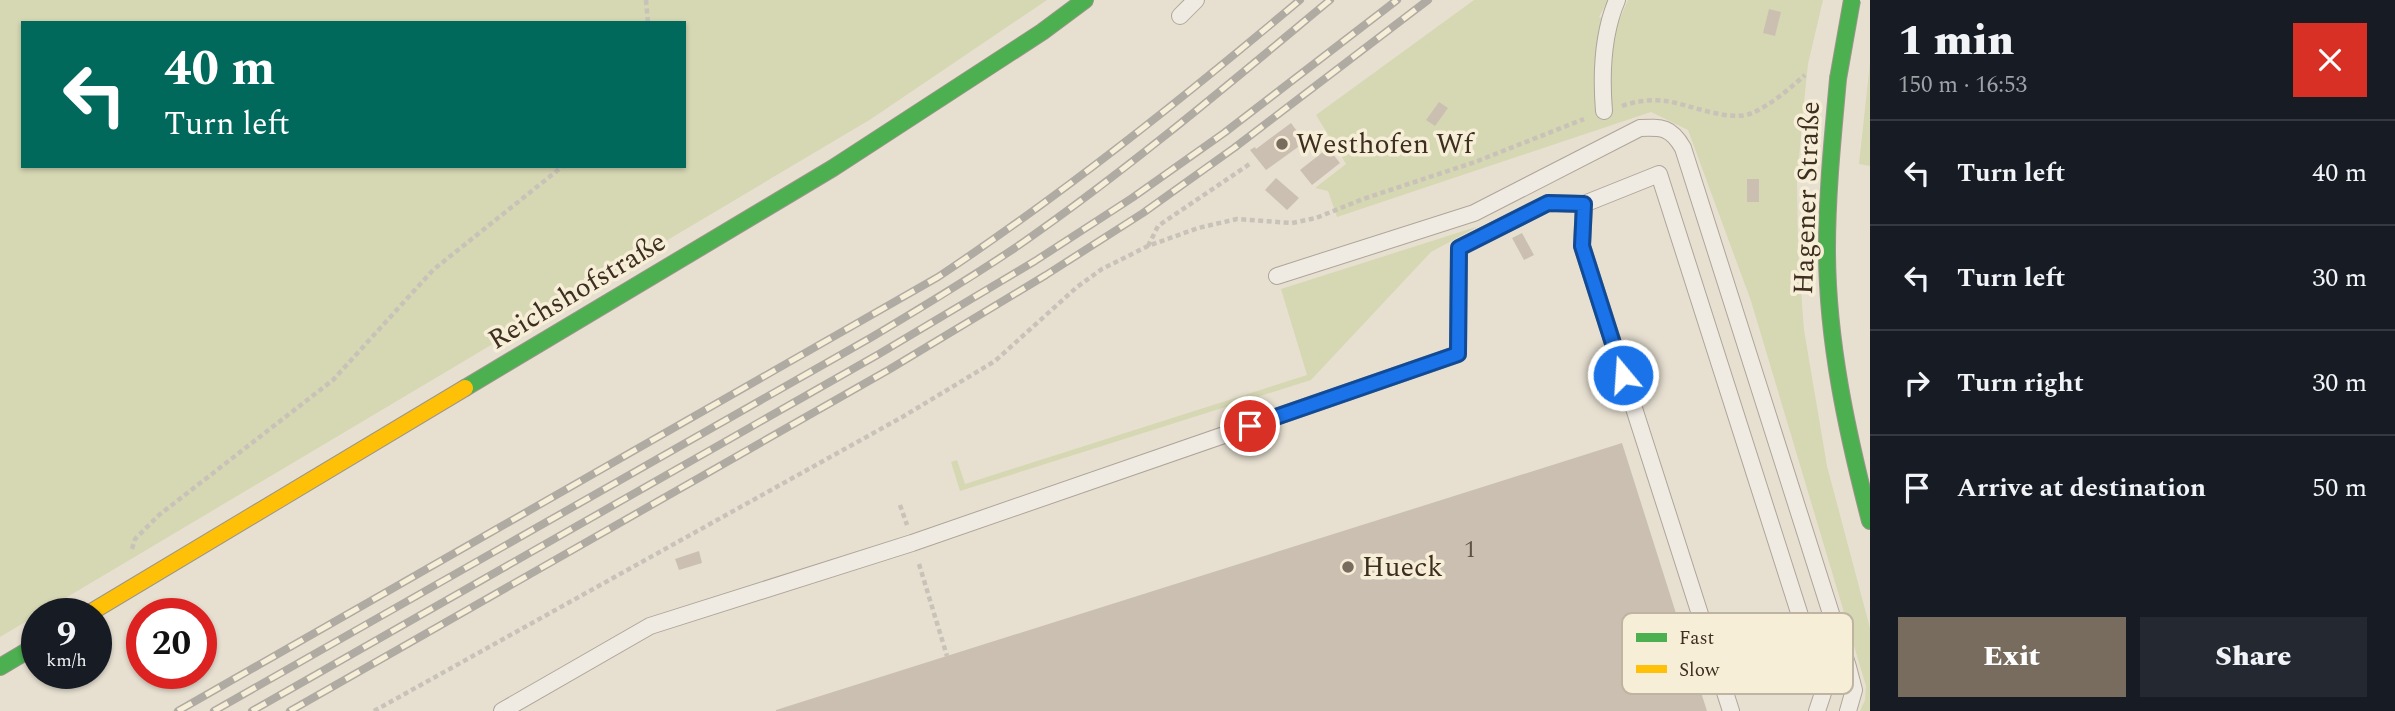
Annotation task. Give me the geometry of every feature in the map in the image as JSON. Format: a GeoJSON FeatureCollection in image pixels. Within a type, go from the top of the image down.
{"type":"FeatureCollection","features":[{"type":"Feature","properties":{"kind":"street","name":"Reichshofstraße"},"geometry":{"type":"LineString","coordinates":[[112,600],[834,168],[1042,32],[1085,0]]}},
{"type":"Feature","properties":{"kind":"street","name":"Hagener Straße"},"geometry":{"type":"LineString","coordinates":[[1852,0],[1838,79],[1827,219],[1829,305],[1841,391],[1870,521]]}},
{"type":"Feature","properties":{"kind":"street"},"geometry":{"type":"LineString","coordinates":[[0,667],[21,655]]}},
{"type":"Feature","properties":{"kind":"lane"},"geometry":{"type":"LineString","coordinates":[[1180,16],[1196,0]]}},
{"type":"Feature","properties":{"kind":"lane"},"geometry":{"type":"LineString","coordinates":[[1604,111],[1602,77],[1609,19],[1617,0]]}},
{"type":"Feature","properties":{"kind":"lane"},"geometry":{"type":"LineString","coordinates":[[1277,276],[1474,213],[1640,128],[1666,128],[1677,137],[1683,148],[1831,613]]}},
{"type":"Feature","properties":{"kind":"lane"},"geometry":{"type":"LineString","coordinates":[[502,711],[650,626],[912,543],[1458,354],[1459,248],[1548,203],[1584,204],[1659,174],[1799,613]]}},
{"type":"Feature","properties":{"kind":"lane"},"geometry":{"type":"LineString","coordinates":[[1584,204],[1582,246],[1700,613]]}},
{"type":"Feature","properties":{"kind":"lane"},"geometry":{"type":"LineString","coordinates":[[1726,694],[1731,711]]}},
{"type":"Feature","properties":{"kind":"lane"},"geometry":{"type":"LineString","coordinates":[[1817,711],[1823,694]]}},
{"type":"Feature","properties":{"kind":"lane"},"geometry":{"type":"LineString","coordinates":[[1848,711],[1853,694]]}},
{"type":"Feature","properties":{"kind":"path"},"geometry":{"type":"LineString","coordinates":[[646,0],[648,21]]}},
{"type":"Feature","properties":{"kind":"path"},"geometry":{"type":"LineString","coordinates":[[374,711],[904,416],[995,361],[1077,287],[1102,269],[1148,246],[1198,228],[1237,219],[1292,223],[1316,218],[1363,199],[1475,162],[1604,111],[1636,102],[1664,101],[1730,115],[1750,115],[1781,95],[1810,71]]}},
{"type":"Feature","properties":{"kind":"path"},"geometry":{"type":"LineString","coordinates":[[1148,246],[1158,226],[1251,163]]}},
{"type":"Feature","properties":{"kind":"path"},"geometry":{"type":"LineString","coordinates":[[139,584],[129,560],[135,538],[159,515],[333,380],[433,270],[560,168]]}},
{"type":"Feature","properties":{"kind":"path"},"geometry":{"type":"LineString","coordinates":[[900,505],[947,656]]}},
{"type":"Feature","properties":{"kind":"green space"},"geometry":{"type":"Polygon","coordinates":[[[0,0],[1047,0],[871,119],[66,598],[21,598],[21,625],[0,637],[0,0]]]}},
{"type":"Feature","properties":{"kind":"green space"},"geometry":{"type":"Polygon","coordinates":[[[1474,0],[1608,0],[1599,17],[1618,23],[1628,0],[1823,0],[1808,64],[1803,112],[1797,181],[1798,250],[1804,330],[1827,466],[1870,628],[1870,711],[1860,711],[1865,700],[1866,686],[1853,642],[1853,613],[1844,613],[1751,301],[1688,130],[1651,112],[1337,217],[1328,191],[1315,188],[1346,164],[1316,115],[1474,0]],[[1747,179],[1747,201],[1759,201],[1758,179],[1747,179]]]}},
{"type":"Feature","properties":{"kind":"green space"},"geometry":{"type":"Polygon","coordinates":[[[1870,62],[1870,166],[1859,164],[1870,62]]]}},
{"type":"Feature","properties":{"kind":"green space"},"geometry":{"type":"Polygon","coordinates":[[[1479,226],[1431,252],[1311,380],[960,491],[951,462],[957,460],[965,484],[1307,375],[1281,289],[1479,226]]]}},
{"type":"Feature","properties":{"kind":"building"},"geometry":{"type":"Polygon","coordinates":[[[1769,9],[1781,12],[1775,36],[1763,33],[1769,9]]]}},
{"type":"Feature","properties":{"kind":"building"},"geometry":{"type":"Polygon","coordinates":[[[1439,102],[1448,108],[1435,126],[1426,120],[1439,102]]]}},
{"type":"Feature","properties":{"kind":"building","name":"Westhofen Wf"},"geometry":{"type":"Polygon","coordinates":[[[1291,123],[1305,142],[1266,170],[1250,150],[1255,147],[1256,149],[1291,123]]]}},
{"type":"Feature","properties":{"kind":"building"},"geometry":{"type":"Polygon","coordinates":[[[1328,148],[1340,163],[1312,185],[1300,170],[1328,148]]]}},
{"type":"Feature","properties":{"kind":"building"},"geometry":{"type":"Polygon","coordinates":[[[1276,178],[1299,198],[1287,210],[1265,190],[1276,178]]]}},
{"type":"Feature","properties":{"kind":"building"},"geometry":{"type":"Polygon","coordinates":[[[1747,179],[1759,179],[1759,202],[1747,202],[1747,179]]]}},
{"type":"Feature","properties":{"kind":"building"},"geometry":{"type":"Polygon","coordinates":[[[1522,233],[1534,255],[1524,260],[1512,238],[1522,233]]]}},
{"type":"Feature","properties":{"kind":"building"},"geometry":{"type":"Polygon","coordinates":[[[1622,443],[1676,613],[1622,613],[1622,694],[1702,694],[1707,711],[776,711],[1622,443]]]}},
{"type":"Feature","properties":{"kind":"building"},"geometry":{"type":"Polygon","coordinates":[[[699,551],[702,563],[679,570],[675,559],[699,551]]]}},
{"type":"Feature","properties":{"kind":"railway"},"geometry":{"type":"LineString","coordinates":[[178,711],[938,277],[1123,143],[1300,0]]}},
{"type":"Feature","properties":{"kind":"railway"},"geometry":{"type":"LineString","coordinates":[[214,711],[872,337],[969,278],[1103,184],[1330,0]]}},
{"type":"Feature","properties":{"kind":"railway"},"geometry":{"type":"LineString","coordinates":[[252,711],[879,354],[1035,261],[1132,198],[1224,133],[1397,0]]}},
{"type":"Feature","properties":{"kind":"railway"},"geometry":{"type":"LineString","coordinates":[[290,711],[890,369],[1046,275],[1143,213],[1234,148],[1428,0]]}},
{"type":"Feature","properties":{"kind":"traffic: fast"},"geometry":{"type":"LineString","coordinates":[[465,388],[833,168],[1042,32],[1085,0]]}},
{"type":"Feature","properties":{"kind":"traffic: fast"},"geometry":{"type":"LineString","coordinates":[[1838,79],[1852,0]]}},
{"type":"Feature","properties":{"kind":"traffic: fast"},"geometry":{"type":"LineString","coordinates":[[1838,79],[1828,206],[1830,318],[1840,386],[1870,521]]}},
{"type":"Feature","properties":{"kind":"traffic: fast"},"geometry":{"type":"LineString","coordinates":[[0,667],[21,655]]}},
{"type":"Feature","properties":{"kind":"traffic: slow"},"geometry":{"type":"LineString","coordinates":[[112,600],[465,388]]}},
{"type":"Feature","properties":{"kind":"place","name":"Westhofen Wf"},"geometry":{"type":"Point","coordinates":[1282,144]}},
{"type":"Feature","properties":{"kind":"place","name":"Hueck"},"geometry":{"type":"Point","coordinates":[1348,567]}},
{"type":"Feature","properties":{"kind":"route"},"geometry":{"type":"LineString","coordinates":[[1250,426],[1458,354],[1459,248],[1548,203],[1584,204],[1582,246],[1623,375]]}}]}
